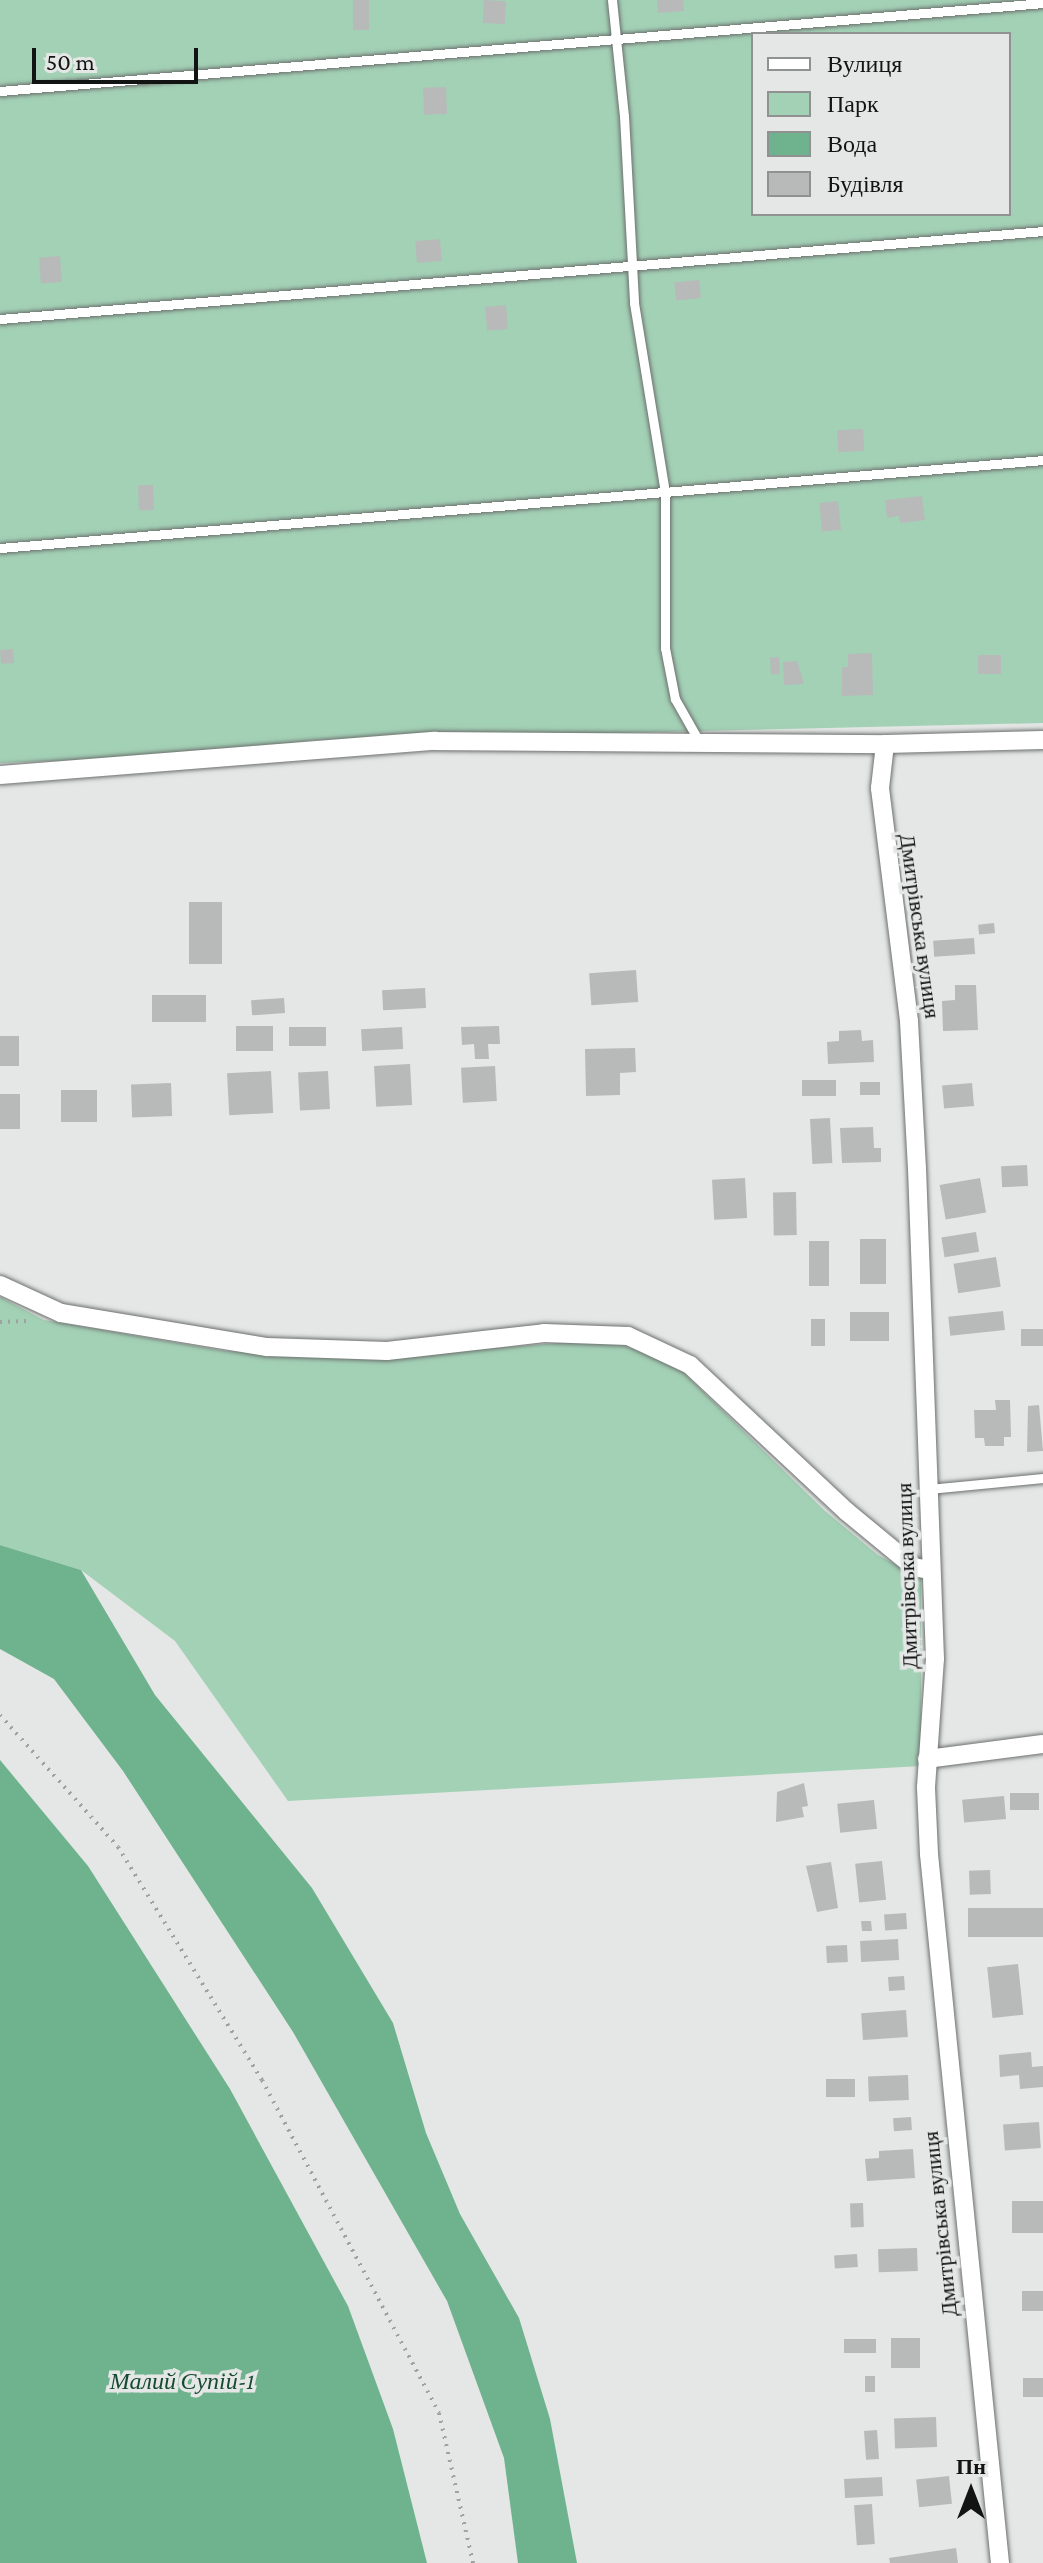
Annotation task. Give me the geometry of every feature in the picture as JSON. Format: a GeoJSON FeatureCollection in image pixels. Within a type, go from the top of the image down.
{"type":"FeatureCollection","features":[{"type":"Feature","properties":{"kind":"street"},"geometry":{"type":"LineString","coordinates":[[0,775],[435,741],[885,744],[1043,740]]}},
{"type":"Feature","properties":{"kind":"street","name":"Дмитрівська вулиця"},"geometry":{"type":"LineString","coordinates":[[885,744],[880,799],[910,1042],[928,1489],[935,1680],[927,1759],[929,1854],[1000,2563]]}},
{"type":"Feature","properties":{"kind":"street"},"geometry":{"type":"LineString","coordinates":[[0,1285],[71,1316],[267,1347],[387,1351],[544,1333],[628,1336],[690,1365],[836,1503],[914,1567],[930,1570]]}},
{"type":"Feature","properties":{"kind":"street"},"geometry":{"type":"LineString","coordinates":[[927,1759],[1043,1744]]}},
{"type":"Feature","properties":{"kind":"lane"},"geometry":{"type":"LineString","coordinates":[[612,0],[641,355],[665,492],[665,648],[675,699],[700,743]]}},
{"type":"Feature","properties":{"kind":"lane"},"geometry":{"type":"LineString","coordinates":[[0,91],[1043,3]]}},
{"type":"Feature","properties":{"kind":"lane"},"geometry":{"type":"LineString","coordinates":[[0,319],[1043,231]]}},
{"type":"Feature","properties":{"kind":"lane"},"geometry":{"type":"LineString","coordinates":[[0,548],[1043,460]]}},
{"type":"Feature","properties":{"kind":"lane"},"geometry":{"type":"LineString","coordinates":[[928,1489],[1043,1478]]}},
{"type":"Feature","properties":{"kind":"path"},"geometry":{"type":"LineString","coordinates":[[0,1715],[118,1847],[262,2080],[439,2413],[473,2563]]}},
{"type":"Feature","properties":{"kind":"green space"},"geometry":{"type":"Polygon","coordinates":[[[0,0],[1043,0],[1043,723],[315,740],[184,756],[0,763],[0,0]]]}},
{"type":"Feature","properties":{"kind":"green space"},"geometry":{"type":"Polygon","coordinates":[[[0,1297],[44,1320],[225,1351],[372,1358],[606,1339],[675,1364],[824,1510],[878,1555],[921,1578],[921,1766],[288,1801],[175,1641],[81,1570],[0,1545],[0,1297]]]}},
{"type":"Feature","properties":{"kind":"water"},"geometry":{"type":"Polygon","coordinates":[[[0,1545],[81,1570],[155,1695],[312,1888],[393,2023],[426,2133],[460,2214],[519,2318],[550,2419],[577,2563],[518,2563],[504,2458],[447,2301],[293,2032],[123,1771],[54,1679],[0,1649],[0,1545]]]}},
{"type":"Feature","properties":{"kind":"water","name":"Малий Супій-1"},"geometry":{"type":"Polygon","coordinates":[[[0,1760],[88,1866],[230,2089],[348,2306],[393,2429],[427,2563],[0,2563],[0,1760]]]}},
{"type":"Feature","properties":{"kind":"building"},"geometry":{"type":"Polygon","coordinates":[[[353,0],[369,0],[369,30],[353,30],[353,0]]]}},
{"type":"Feature","properties":{"kind":"building"},"geometry":{"type":"Polygon","coordinates":[[[484,0],[506,1],[505,24],[483,23],[484,0]]]}},
{"type":"Feature","properties":{"kind":"building"},"geometry":{"type":"Polygon","coordinates":[[[657,0],[683,0],[684,11],[658,13],[657,0]]]}},
{"type":"Feature","properties":{"kind":"building"},"geometry":{"type":"Polygon","coordinates":[[[446,87],[447,114],[424,115],[423,88],[446,87]]]}},
{"type":"Feature","properties":{"kind":"building"},"geometry":{"type":"Polygon","coordinates":[[[440,239],[442,261],[417,263],[415,241],[440,239]]]}},
{"type":"Feature","properties":{"kind":"building"},"geometry":{"type":"Polygon","coordinates":[[[60,256],[62,282],[41,283],[39,257],[60,256]]]}},
{"type":"Feature","properties":{"kind":"building"},"geometry":{"type":"Polygon","coordinates":[[[699,280],[701,298],[676,301],[674,283],[699,280]]]}},
{"type":"Feature","properties":{"kind":"building"},"geometry":{"type":"Polygon","coordinates":[[[506,305],[508,329],[487,331],[485,307],[506,305]]]}},
{"type":"Feature","properties":{"kind":"building"},"geometry":{"type":"Polygon","coordinates":[[[863,429],[864,451],[838,452],[837,430],[863,429]]]}},
{"type":"Feature","properties":{"kind":"building"},"geometry":{"type":"Polygon","coordinates":[[[153,485],[154,510],[139,511],[138,486],[153,485]]]}},
{"type":"Feature","properties":{"kind":"building"},"geometry":{"type":"Polygon","coordinates":[[[922,496],[925,520],[900,523],[899,516],[887,518],[885,500],[922,496]]]}},
{"type":"Feature","properties":{"kind":"building"},"geometry":{"type":"Polygon","coordinates":[[[838,501],[841,530],[822,532],[819,503],[838,501]]]}},
{"type":"Feature","properties":{"kind":"building"},"geometry":{"type":"Polygon","coordinates":[[[13,649],[14,663],[1,664],[0,650],[13,649]]]}},
{"type":"Feature","properties":{"kind":"building"},"geometry":{"type":"Polygon","coordinates":[[[872,653],[873,695],[842,696],[842,667],[848,667],[848,654],[872,653]]]}},
{"type":"Feature","properties":{"kind":"building"},"geometry":{"type":"Polygon","coordinates":[[[978,655],[1001,655],[1001,674],[978,674],[978,655]]]}},
{"type":"Feature","properties":{"kind":"building"},"geometry":{"type":"Polygon","coordinates":[[[770,657],[779,657],[780,674],[771,674],[770,657]]]}},
{"type":"Feature","properties":{"kind":"building"},"geometry":{"type":"Polygon","coordinates":[[[797,661],[804,684],[784,685],[783,662],[797,661]]]}},
{"type":"Feature","properties":{"kind":"building"},"geometry":{"type":"Polygon","coordinates":[[[189,902],[222,902],[222,964],[189,964],[189,902]]]}},
{"type":"Feature","properties":{"kind":"building"},"geometry":{"type":"Polygon","coordinates":[[[994,923],[995,933],[979,935],[978,925],[994,923]]]}},
{"type":"Feature","properties":{"kind":"building"},"geometry":{"type":"Polygon","coordinates":[[[974,938],[975,954],[934,957],[933,941],[974,938]]]}},
{"type":"Feature","properties":{"kind":"building"},"geometry":{"type":"Polygon","coordinates":[[[636,970],[638,1002],[591,1005],[589,973],[636,970]]]}},
{"type":"Feature","properties":{"kind":"building"},"geometry":{"type":"Polygon","coordinates":[[[955,985],[976,985],[978,1030],[943,1031],[942,1001],[955,1000],[955,985]]]}},
{"type":"Feature","properties":{"kind":"building"},"geometry":{"type":"Polygon","coordinates":[[[425,988],[426,1008],[383,1010],[382,990],[425,988]]]}},
{"type":"Feature","properties":{"kind":"building"},"geometry":{"type":"Polygon","coordinates":[[[152,995],[206,995],[206,1022],[152,1022],[152,995]]]}},
{"type":"Feature","properties":{"kind":"building"},"geometry":{"type":"Polygon","coordinates":[[[284,998],[285,1013],[252,1015],[251,1000],[284,998]]]}},
{"type":"Feature","properties":{"kind":"building"},"geometry":{"type":"Polygon","coordinates":[[[236,1026],[273,1026],[273,1051],[236,1051],[236,1026]]]}},
{"type":"Feature","properties":{"kind":"building"},"geometry":{"type":"Polygon","coordinates":[[[499,1026],[500,1044],[488,1044],[489,1059],[475,1059],[474,1044],[462,1045],[461,1027],[499,1026]]]}},
{"type":"Feature","properties":{"kind":"building"},"geometry":{"type":"Polygon","coordinates":[[[289,1027],[326,1027],[326,1046],[289,1046],[289,1027]]]}},
{"type":"Feature","properties":{"kind":"building"},"geometry":{"type":"Polygon","coordinates":[[[402,1027],[403,1049],[362,1051],[361,1029],[402,1027]]]}},
{"type":"Feature","properties":{"kind":"building"},"geometry":{"type":"Polygon","coordinates":[[[861,1030],[862,1041],[873,1040],[874,1062],[828,1064],[827,1042],[839,1041],[839,1031],[861,1030]]]}},
{"type":"Feature","properties":{"kind":"building"},"geometry":{"type":"Polygon","coordinates":[[[0,1036],[19,1036],[19,1066],[0,1066],[0,1036]]]}},
{"type":"Feature","properties":{"kind":"building"},"geometry":{"type":"Polygon","coordinates":[[[635,1048],[636,1072],[620,1073],[620,1095],[586,1096],[585,1049],[635,1048]]]}},
{"type":"Feature","properties":{"kind":"building"},"geometry":{"type":"Polygon","coordinates":[[[410,1064],[412,1105],[376,1107],[374,1066],[410,1064]]]}},
{"type":"Feature","properties":{"kind":"building"},"geometry":{"type":"Polygon","coordinates":[[[495,1066],[497,1101],[463,1103],[461,1068],[495,1066]]]}},
{"type":"Feature","properties":{"kind":"building"},"geometry":{"type":"Polygon","coordinates":[[[271,1071],[273,1113],[229,1115],[227,1073],[271,1071]]]}},
{"type":"Feature","properties":{"kind":"building"},"geometry":{"type":"Polygon","coordinates":[[[328,1071],[330,1109],[300,1111],[298,1073],[328,1071]]]}},
{"type":"Feature","properties":{"kind":"building"},"geometry":{"type":"Polygon","coordinates":[[[802,1080],[836,1080],[836,1096],[802,1096],[802,1080]]]}},
{"type":"Feature","properties":{"kind":"building"},"geometry":{"type":"Polygon","coordinates":[[[860,1082],[880,1082],[880,1095],[860,1095],[860,1082]]]}},
{"type":"Feature","properties":{"kind":"building"},"geometry":{"type":"Polygon","coordinates":[[[171,1083],[172,1116],[132,1117],[131,1084],[171,1083]]]}},
{"type":"Feature","properties":{"kind":"building"},"geometry":{"type":"Polygon","coordinates":[[[972,1083],[974,1106],[944,1109],[942,1086],[972,1083]]]}},
{"type":"Feature","properties":{"kind":"building"},"geometry":{"type":"Polygon","coordinates":[[[61,1090],[97,1090],[97,1122],[61,1122],[61,1090]]]}},
{"type":"Feature","properties":{"kind":"building"},"geometry":{"type":"Polygon","coordinates":[[[0,1094],[20,1094],[20,1129],[0,1129],[0,1094]]]}},
{"type":"Feature","properties":{"kind":"building"},"geometry":{"type":"Polygon","coordinates":[[[830,1118],[832,1163],[812,1164],[810,1119],[830,1118]]]}},
{"type":"Feature","properties":{"kind":"building"},"geometry":{"type":"Polygon","coordinates":[[[873,1127],[874,1148],[881,1148],[881,1162],[842,1163],[840,1128],[873,1127]]]}},
{"type":"Feature","properties":{"kind":"building"},"geometry":{"type":"Polygon","coordinates":[[[1027,1165],[1028,1186],[1002,1187],[1001,1166],[1027,1165]]]}},
{"type":"Feature","properties":{"kind":"building"},"geometry":{"type":"Polygon","coordinates":[[[745,1178],[747,1218],[714,1220],[712,1180],[745,1178]]]}},
{"type":"Feature","properties":{"kind":"building"},"geometry":{"type":"Polygon","coordinates":[[[980,1178],[986,1212],[946,1220],[940,1185],[980,1178]]]}},
{"type":"Feature","properties":{"kind":"building"},"geometry":{"type":"Polygon","coordinates":[[[773,1192],[796,1192],[797,1235],[774,1235],[773,1192]]]}},
{"type":"Feature","properties":{"kind":"building"},"geometry":{"type":"Polygon","coordinates":[[[976,1232],[979,1252],[945,1257],[941,1237],[976,1232]]]}},
{"type":"Feature","properties":{"kind":"building"},"geometry":{"type":"Polygon","coordinates":[[[860,1239],[886,1239],[886,1284],[860,1284],[860,1239]]]}},
{"type":"Feature","properties":{"kind":"building"},"geometry":{"type":"Polygon","coordinates":[[[809,1241],[829,1241],[829,1286],[809,1286],[809,1241]]]}},
{"type":"Feature","properties":{"kind":"building"},"geometry":{"type":"Polygon","coordinates":[[[996,1257],[1001,1287],[958,1293],[954,1264],[996,1257]]]}},
{"type":"Feature","properties":{"kind":"building"},"geometry":{"type":"Polygon","coordinates":[[[1003,1311],[1005,1330],[950,1336],[948,1317],[1003,1311]]]}},
{"type":"Feature","properties":{"kind":"building"},"geometry":{"type":"Polygon","coordinates":[[[850,1312],[889,1312],[889,1341],[850,1341],[850,1312]]]}},
{"type":"Feature","properties":{"kind":"building"},"geometry":{"type":"Polygon","coordinates":[[[811,1319],[825,1319],[825,1346],[811,1346],[811,1319]]]}},
{"type":"Feature","properties":{"kind":"building"},"geometry":{"type":"Polygon","coordinates":[[[1021,1329],[1043,1329],[1043,1346],[1021,1346],[1021,1329]]]}},
{"type":"Feature","properties":{"kind":"building"},"geometry":{"type":"Polygon","coordinates":[[[995,1400],[1010,1400],[1011,1437],[1004,1437],[1004,1446],[985,1446],[984,1438],[975,1438],[974,1410],[996,1410],[995,1400]]]}},
{"type":"Feature","properties":{"kind":"building"},"geometry":{"type":"Polygon","coordinates":[[[1039,1405],[1043,1451],[1027,1452],[1028,1406],[1039,1405]]]}},
{"type":"Feature","properties":{"kind":"building"},"geometry":{"type":"Polygon","coordinates":[[[804,1783],[808,1806],[802,1807],[804,1817],[776,1822],[777,1792],[804,1783]]]}},
{"type":"Feature","properties":{"kind":"building"},"geometry":{"type":"Polygon","coordinates":[[[1010,1793],[1039,1793],[1039,1810],[1010,1810],[1010,1793]]]}},
{"type":"Feature","properties":{"kind":"building"},"geometry":{"type":"Polygon","coordinates":[[[1004,1796],[1006,1819],[964,1823],[962,1800],[1004,1796]]]}},
{"type":"Feature","properties":{"kind":"building"},"geometry":{"type":"Polygon","coordinates":[[[874,1800],[877,1829],[840,1833],[837,1804],[874,1800]]]}},
{"type":"Feature","properties":{"kind":"building"},"geometry":{"type":"Polygon","coordinates":[[[882,1861],[886,1900],[859,1903],[855,1864],[882,1861]]]}},
{"type":"Feature","properties":{"kind":"building"},"geometry":{"type":"Polygon","coordinates":[[[831,1862],[838,1908],[817,1912],[806,1866],[831,1862]]]}},
{"type":"Feature","properties":{"kind":"building"},"geometry":{"type":"Polygon","coordinates":[[[990,1870],[991,1894],[970,1895],[969,1871],[990,1870]]]}},
{"type":"Feature","properties":{"kind":"building"},"geometry":{"type":"Polygon","coordinates":[[[968,1908],[1043,1908],[1043,1937],[968,1937],[968,1908]]]}},
{"type":"Feature","properties":{"kind":"building"},"geometry":{"type":"Polygon","coordinates":[[[906,1913],[907,1929],[885,1930],[884,1915],[906,1913]]]}},
{"type":"Feature","properties":{"kind":"building"},"geometry":{"type":"Polygon","coordinates":[[[861,1921],[871,1921],[872,1931],[862,1931],[861,1921]]]}},
{"type":"Feature","properties":{"kind":"building"},"geometry":{"type":"Polygon","coordinates":[[[898,1939],[899,1960],[861,1962],[860,1941],[898,1939]]]}},
{"type":"Feature","properties":{"kind":"building"},"geometry":{"type":"Polygon","coordinates":[[[847,1945],[848,1962],[827,1963],[826,1946],[847,1945]]]}},
{"type":"Feature","properties":{"kind":"building"},"geometry":{"type":"Polygon","coordinates":[[[1018,1964],[1023,2015],[993,2018],[987,1967],[1018,1964]]]}},
{"type":"Feature","properties":{"kind":"building"},"geometry":{"type":"Polygon","coordinates":[[[904,1976],[905,1990],[889,1991],[888,1977],[904,1976]]]}},
{"type":"Feature","properties":{"kind":"building"},"geometry":{"type":"Polygon","coordinates":[[[906,2010],[908,2037],[863,2040],[861,2013],[906,2010]]]}},
{"type":"Feature","properties":{"kind":"building"},"geometry":{"type":"Polygon","coordinates":[[[1031,2052],[1032,2067],[1043,2066],[1043,2087],[1020,2089],[1019,2075],[1000,2077],[999,2055],[1031,2052]]]}},
{"type":"Feature","properties":{"kind":"building"},"geometry":{"type":"Polygon","coordinates":[[[908,2075],[909,2100],[869,2101],[868,2076],[908,2075]]]}},
{"type":"Feature","properties":{"kind":"building"},"geometry":{"type":"Polygon","coordinates":[[[826,2079],[855,2079],[855,2097],[826,2097],[826,2079]]]}},
{"type":"Feature","properties":{"kind":"building"},"geometry":{"type":"Polygon","coordinates":[[[911,2117],[912,2130],[894,2131],[893,2118],[911,2117]]]}},
{"type":"Feature","properties":{"kind":"building"},"geometry":{"type":"Polygon","coordinates":[[[1039,2122],[1041,2148],[1005,2150],[1003,2125],[1039,2122]]]}},
{"type":"Feature","properties":{"kind":"building"},"geometry":{"type":"Polygon","coordinates":[[[913,2149],[915,2178],[867,2181],[865,2159],[879,2158],[879,2151],[913,2149]]]}},
{"type":"Feature","properties":{"kind":"building"},"geometry":{"type":"Polygon","coordinates":[[[1012,2201],[1043,2201],[1043,2233],[1012,2233],[1012,2201]]]}},
{"type":"Feature","properties":{"kind":"building"},"geometry":{"type":"Polygon","coordinates":[[[850,2203],[863,2203],[864,2227],[851,2227],[850,2203]]]}},
{"type":"Feature","properties":{"kind":"building"},"geometry":{"type":"Polygon","coordinates":[[[917,2248],[918,2271],[879,2272],[878,2249],[917,2248]]]}},
{"type":"Feature","properties":{"kind":"building"},"geometry":{"type":"Polygon","coordinates":[[[857,2254],[858,2267],[835,2269],[834,2256],[857,2254]]]}},
{"type":"Feature","properties":{"kind":"building"},"geometry":{"type":"Polygon","coordinates":[[[1022,2291],[1043,2291],[1043,2311],[1022,2311],[1022,2291]]]}},
{"type":"Feature","properties":{"kind":"building"},"geometry":{"type":"Polygon","coordinates":[[[891,2338],[920,2338],[920,2368],[891,2368],[891,2338]]]}},
{"type":"Feature","properties":{"kind":"building"},"geometry":{"type":"Polygon","coordinates":[[[844,2339],[876,2339],[876,2353],[844,2353],[844,2339]]]}},
{"type":"Feature","properties":{"kind":"building"},"geometry":{"type":"Polygon","coordinates":[[[865,2376],[875,2376],[875,2392],[865,2392],[865,2376]]]}},
{"type":"Feature","properties":{"kind":"building"},"geometry":{"type":"Polygon","coordinates":[[[1023,2378],[1043,2378],[1043,2397],[1023,2397],[1023,2378]]]}},
{"type":"Feature","properties":{"kind":"building"},"geometry":{"type":"Polygon","coordinates":[[[936,2417],[937,2447],[895,2448],[894,2418],[936,2417]]]}},
{"type":"Feature","properties":{"kind":"building"},"geometry":{"type":"Polygon","coordinates":[[[877,2430],[879,2459],[866,2460],[864,2431],[877,2430]]]}},
{"type":"Feature","properties":{"kind":"building"},"geometry":{"type":"Polygon","coordinates":[[[949,2476],[952,2504],[919,2507],[916,2479],[949,2476]]]}},
{"type":"Feature","properties":{"kind":"building"},"geometry":{"type":"Polygon","coordinates":[[[882,2477],[883,2496],[845,2498],[844,2479],[882,2477]]]}},
{"type":"Feature","properties":{"kind":"building"},"geometry":{"type":"Polygon","coordinates":[[[872,2504],[875,2544],[857,2545],[854,2505],[872,2504]]]}},
{"type":"Feature","properties":{"kind":"building"},"geometry":{"type":"Polygon","coordinates":[[[956,2548],[958,2563],[890,2563],[889,2558],[956,2548]]]}}]}
